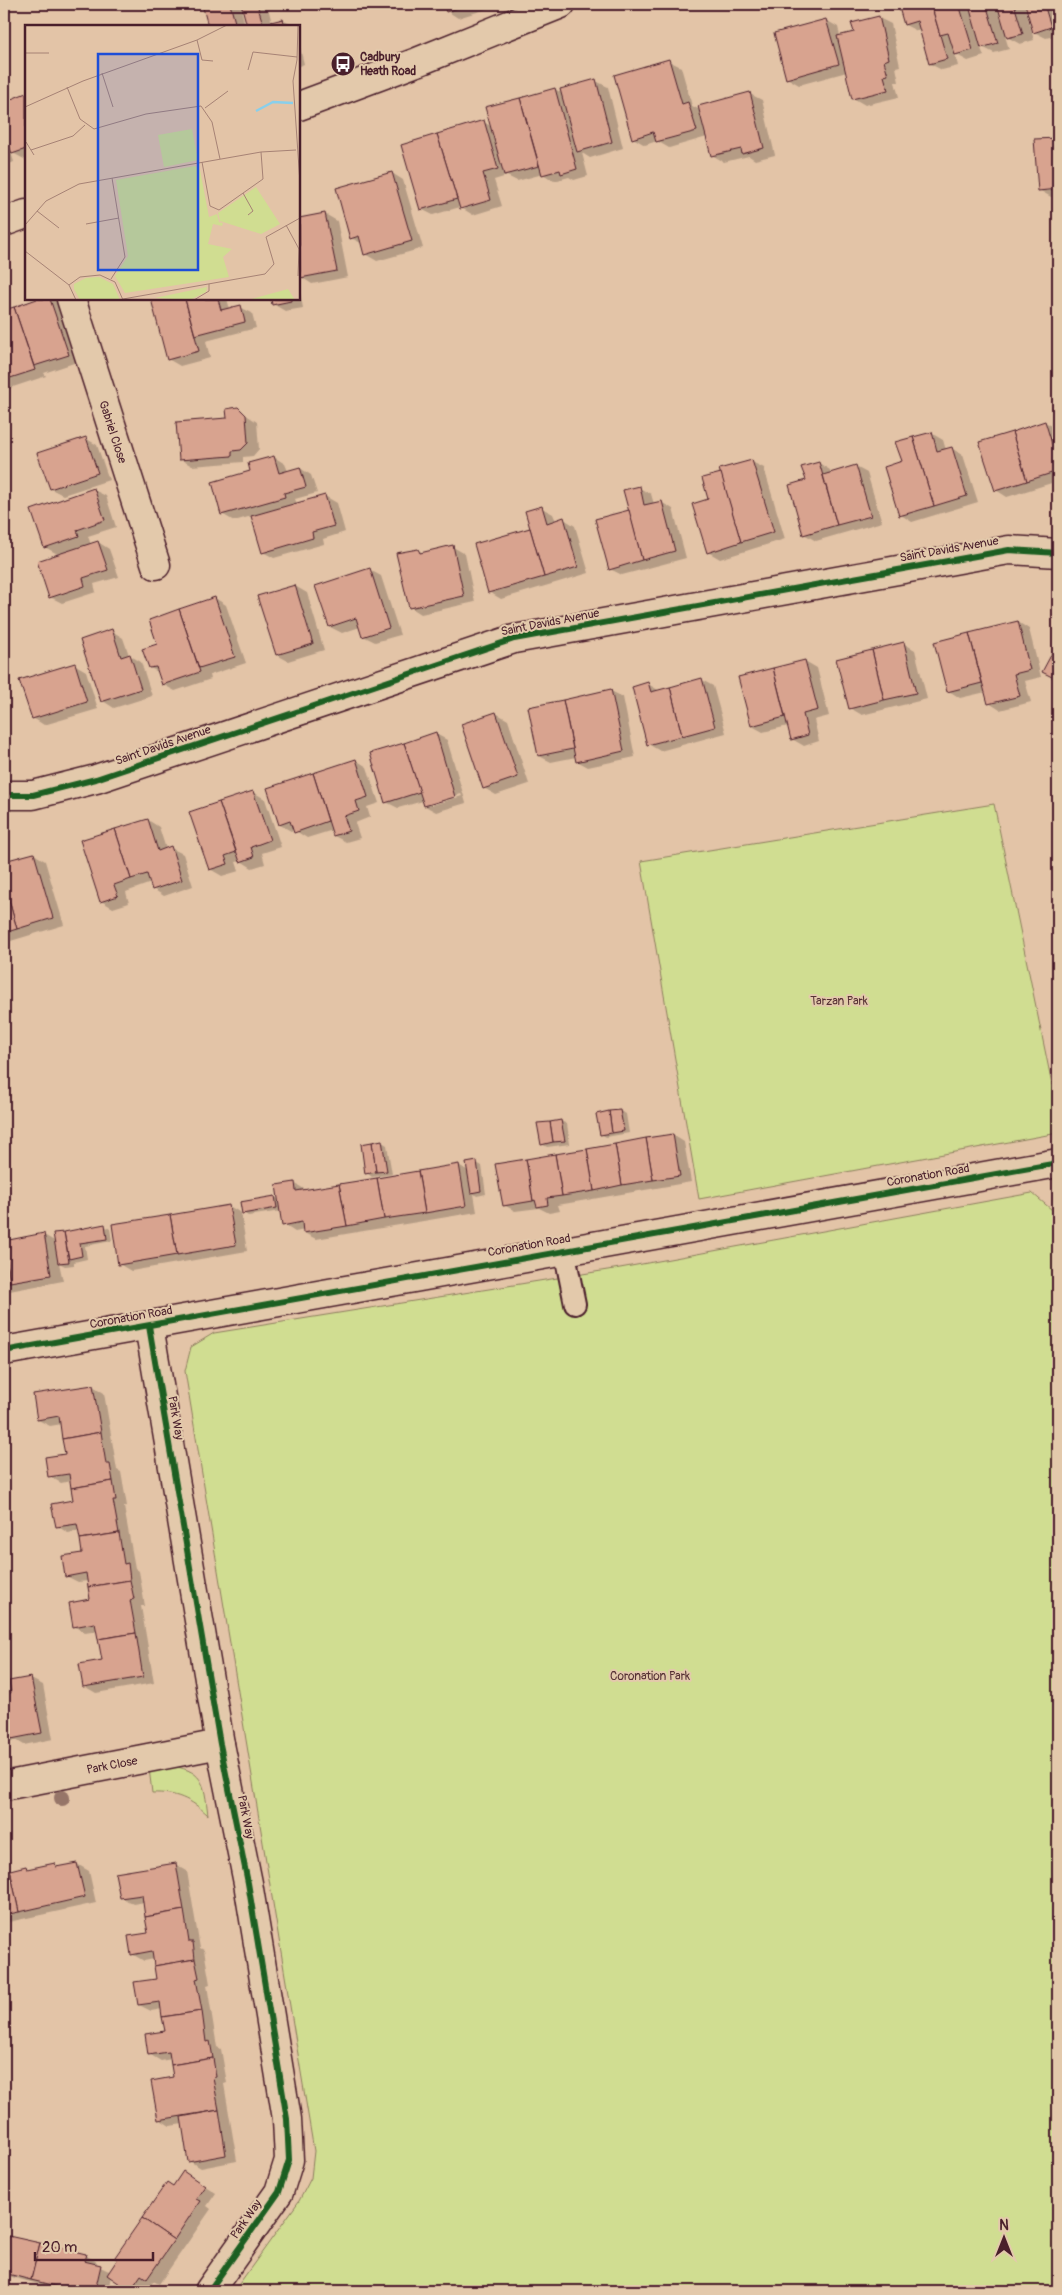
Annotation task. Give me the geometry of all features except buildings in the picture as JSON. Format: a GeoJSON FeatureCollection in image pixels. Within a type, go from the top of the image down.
{"type":"FeatureCollection","features":[{"type":"Feature","properties":{"kind":"street"},"geometry":{"type":"LineString","coordinates":[[300,106],[417,62],[561,4]]}},
{"type":"Feature","properties":{"kind":"street"},"geometry":{"type":"LineString","coordinates":[[4,222],[25,214]]}},
{"type":"Feature","properties":{"kind":"street","name":"Gabriel Close"},"geometry":{"type":"LineString","coordinates":[[71,300],[156,565]]}},
{"type":"Feature","properties":{"kind":"street","name":"Saint Davids Avenue"},"geometry":{"type":"LineString","coordinates":[[4,796],[33,795],[96,779],[514,638],[1009,550],[1058,553]]}},
{"type":"Feature","properties":{"kind":"street","name":"Coronation Road"},"geometry":{"type":"LineString","coordinates":[[4,1351],[1058,1163]]}},
{"type":"Feature","properties":{"kind":"street","name":"Park Way"},"geometry":{"type":"LineString","coordinates":[[149,1326],[220,1744],[250,1893],[286,2119],[289,2160],[279,2192],[208,2291]]}},
{"type":"Feature","properties":{"kind":"street","name":"Park Close"},"geometry":{"type":"LineString","coordinates":[[4,1786],[220,1744]]}},
{"type":"Feature","properties":{"kind":"lane"},"geometry":{"type":"LineString","coordinates":[[564,1250],[575,1304]]}},
{"type":"Feature","properties":{"kind":"green space","name":"Tarzan Park"},"geometry":{"type":"Polygon","coordinates":[[[994,804],[1058,1113],[1058,1133],[699,1199],[641,861],[994,804]]]}},
{"type":"Feature","properties":{"kind":"green space","name":"Coronation Park"},"geometry":{"type":"Polygon","coordinates":[[[1032,1193],[1058,1215],[1058,2291],[234,2291],[299,2201],[311,2178],[314,2151],[185,1371],[191,1347],[214,1333],[620,1268],[1032,1193]]]}},
{"type":"Feature","properties":{"kind":"green space"},"geometry":{"type":"Polygon","coordinates":[[[166,1765],[179,1767],[195,1774],[203,1786],[208,1815],[189,1801],[175,1795],[152,1793],[149,1768],[166,1765]]]}},
{"type":"Feature","properties":{"kind":"cycle path"},"geometry":{"type":"LineString","coordinates":[[4,795],[33,795],[96,779],[514,639],[1009,550],[1058,553]]}},
{"type":"Feature","properties":{"kind":"cycle path"},"geometry":{"type":"LineString","coordinates":[[4,1351],[1058,1163]]}},
{"type":"Feature","properties":{"kind":"cycle path"},"geometry":{"type":"LineString","coordinates":[[149,1326],[220,1744],[248,1883],[287,2119],[289,2160],[279,2192],[209,2291]]}},
{"type":"Feature","properties":{"kind":"place","name":"Cadbury Heath Road"},"geometry":{"type":"Point","coordinates":[343,64]}}]}
